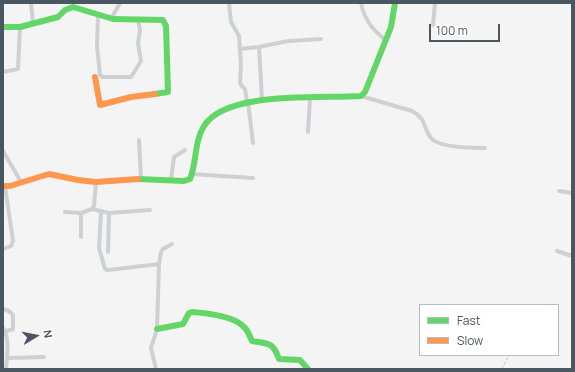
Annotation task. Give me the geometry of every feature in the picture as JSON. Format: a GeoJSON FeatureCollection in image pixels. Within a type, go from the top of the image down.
{"type":"FeatureCollection","features":[{"type":"Feature","properties":{"kind":"street"},"geometry":{"type":"LineString","coordinates":[[31,3],[33,24]]}},
{"type":"Feature","properties":{"kind":"street"},"geometry":{"type":"LineString","coordinates":[[111,19],[120,3]]}},
{"type":"Feature","properties":{"kind":"street"},"geometry":{"type":"LineString","coordinates":[[229,3],[231,22],[238,34],[241,65],[240,84],[245,89],[253,143]]}},
{"type":"Feature","properties":{"kind":"street"},"geometry":{"type":"LineString","coordinates":[[361,3],[364,15],[370,27],[376,34],[386,40]]}},
{"type":"Feature","properties":{"kind":"street"},"geometry":{"type":"LineString","coordinates":[[361,96],[365,92],[391,27],[395,3]]}},
{"type":"Feature","properties":{"kind":"street"},"geometry":{"type":"LineString","coordinates":[[433,25],[435,3]]}},
{"type":"Feature","properties":{"kind":"street"},"geometry":{"type":"LineString","coordinates":[[3,27],[20,27],[33,24],[58,17],[65,10],[73,8],[111,19],[161,19],[165,22],[168,92],[131,97],[100,105],[95,77]]}},
{"type":"Feature","properties":{"kind":"street"},"geometry":{"type":"LineString","coordinates":[[98,15],[97,46],[100,75],[103,77],[131,77],[140,65],[141,61],[138,43],[140,30],[138,19]]}},
{"type":"Feature","properties":{"kind":"street"},"geometry":{"type":"LineString","coordinates":[[3,72],[18,68],[20,27]]}},
{"type":"Feature","properties":{"kind":"street"},"geometry":{"type":"LineString","coordinates":[[240,49],[288,41],[321,39]]}},
{"type":"Feature","properties":{"kind":"street"},"geometry":{"type":"LineString","coordinates":[[259,47],[262,100]]}},
{"type":"Feature","properties":{"kind":"street"},"geometry":{"type":"LineString","coordinates":[[3,249],[13,244],[4,186],[10,186],[49,174],[96,182],[140,179],[184,181],[190,179],[204,125],[215,114],[227,108],[247,102],[262,100],[361,96],[412,111],[420,116],[424,121],[431,138],[439,144],[467,148],[485,148]]}},
{"type":"Feature","properties":{"kind":"street"},"geometry":{"type":"LineString","coordinates":[[308,132],[310,98]]}},
{"type":"Feature","properties":{"kind":"street"},"geometry":{"type":"LineString","coordinates":[[139,140],[140,179]]}},
{"type":"Feature","properties":{"kind":"street"},"geometry":{"type":"LineString","coordinates":[[171,180],[174,157],[185,150]]}},
{"type":"Feature","properties":{"kind":"street"},"geometry":{"type":"LineString","coordinates":[[3,151],[21,182]]}},
{"type":"Feature","properties":{"kind":"street"},"geometry":{"type":"LineString","coordinates":[[192,174],[253,178]]}},
{"type":"Feature","properties":{"kind":"street"},"geometry":{"type":"LineString","coordinates":[[92,209],[94,206],[96,182]]}},
{"type":"Feature","properties":{"kind":"street"},"geometry":{"type":"LineString","coordinates":[[559,192],[572,193]]}},
{"type":"Feature","properties":{"kind":"street"},"geometry":{"type":"LineString","coordinates":[[65,212],[81,213],[92,209],[109,213],[150,210]]}},
{"type":"Feature","properties":{"kind":"street"},"geometry":{"type":"LineString","coordinates":[[101,212],[99,248],[105,269],[108,270],[159,264]]}},
{"type":"Feature","properties":{"kind":"street"},"geometry":{"type":"LineString","coordinates":[[81,213],[81,237]]}},
{"type":"Feature","properties":{"kind":"street"},"geometry":{"type":"LineString","coordinates":[[108,252],[109,213]]}},
{"type":"Feature","properties":{"kind":"street"},"geometry":{"type":"LineString","coordinates":[[156,369],[151,348],[157,329],[159,264],[161,252],[172,244]]}},
{"type":"Feature","properties":{"kind":"street"},"geometry":{"type":"LineString","coordinates":[[556,251],[572,256]]}},
{"type":"Feature","properties":{"kind":"street"},"geometry":{"type":"LineString","coordinates":[[3,309],[9,311],[13,315],[13,329],[4,330],[7,358],[6,369]]}},
{"type":"Feature","properties":{"kind":"street"},"geometry":{"type":"LineString","coordinates":[[157,329],[183,324],[189,313],[192,312],[216,314],[242,325],[252,341],[269,344],[275,348],[279,359],[300,360],[308,369]]}},
{"type":"Feature","properties":{"kind":"street"},"geometry":{"type":"LineString","coordinates":[[7,358],[44,357]]}},
{"type":"Feature","properties":{"kind":"path"},"geometry":{"type":"LineString","coordinates":[[502,369],[508,356]]}},
{"type":"Feature","properties":{"kind":"traffic: fast"},"geometry":{"type":"LineString","coordinates":[[138,179],[184,181],[190,179],[194,166],[197,145],[204,126],[216,114],[232,107],[253,101],[276,99],[361,96],[365,92],[391,27],[395,3]]}},
{"type":"Feature","properties":{"kind":"traffic: fast"},"geometry":{"type":"LineString","coordinates":[[3,27],[20,27],[58,17],[65,10],[73,7],[113,19],[163,20],[166,26],[168,92],[155,94]]}},
{"type":"Feature","properties":{"kind":"traffic: fast"},"geometry":{"type":"LineString","coordinates":[[157,329],[183,324],[189,313],[192,312],[212,314],[234,320],[239,323],[248,332],[252,341],[270,345],[275,349],[279,359],[300,360],[308,369]]}},
{"type":"Feature","properties":{"kind":"traffic: slow"},"geometry":{"type":"LineString","coordinates":[[95,77],[100,105],[131,97],[155,94]]}},
{"type":"Feature","properties":{"kind":"traffic: slow"},"geometry":{"type":"LineString","coordinates":[[3,186],[10,186],[49,174],[96,182],[138,179]]}}]}
